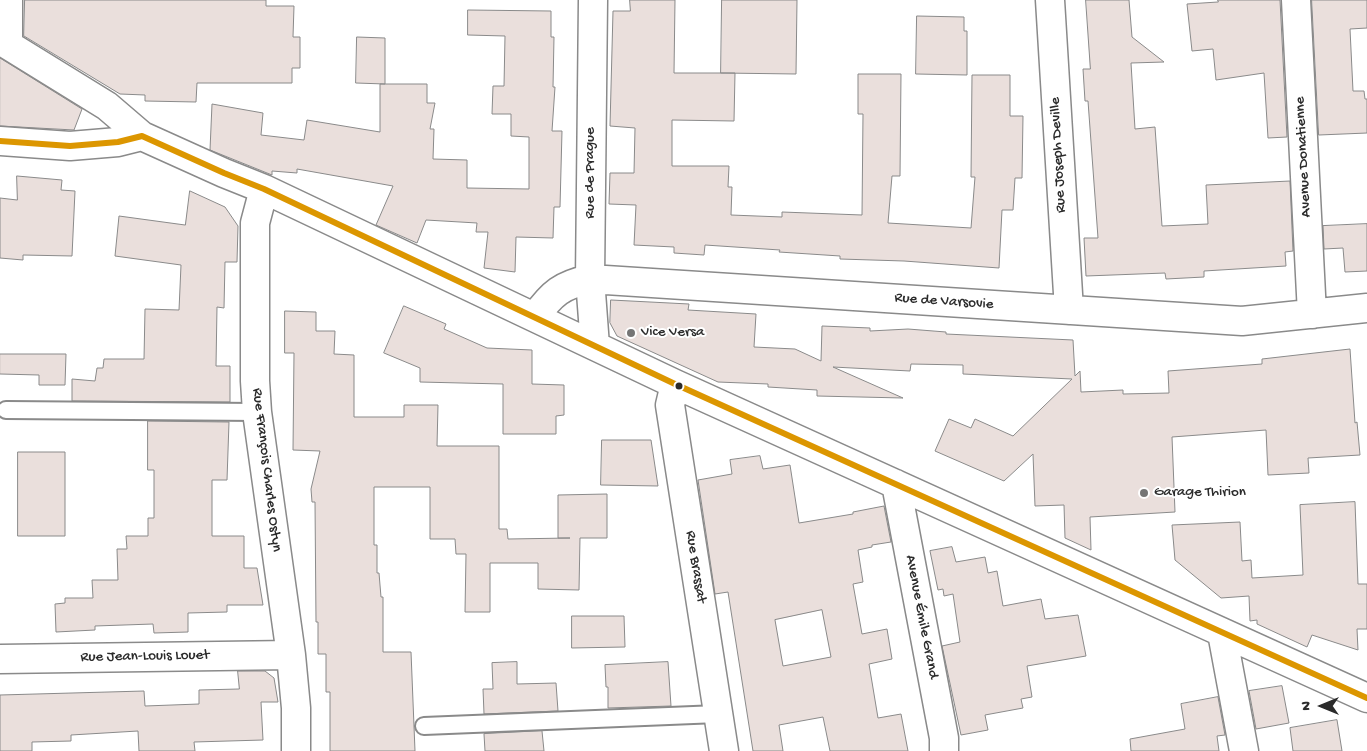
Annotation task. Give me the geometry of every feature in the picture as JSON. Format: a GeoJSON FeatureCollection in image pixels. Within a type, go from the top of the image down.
{"type":"FeatureCollection","features":[{"type":"Feature","properties":{"kind":"street"},"geometry":{"type":"LineString","coordinates":[[8,0],[4,42],[107,106],[142,136],[224,173],[264,188],[675,384],[1367,698]]}},
{"type":"Feature","properties":{"kind":"street","name":"Rue de Prague"},"geometry":{"type":"LineString","coordinates":[[593,0],[590,279],[595,346]]}},
{"type":"Feature","properties":{"kind":"street","name":"Rue Joseph Deville"},"geometry":{"type":"LineString","coordinates":[[1050,0],[1069,310]]}},
{"type":"Feature","properties":{"kind":"street","name":"Avenue Donatienne"},"geometry":{"type":"LineString","coordinates":[[1296,0],[1312,314]]}},
{"type":"Feature","properties":{"kind":"street"},"geometry":{"type":"LineString","coordinates":[[0,141],[70,146],[118,142],[142,136]]}},
{"type":"Feature","properties":{"kind":"street","name":"Rue François Charles Ostyn"},"geometry":{"type":"LineString","coordinates":[[264,188],[256,223],[255,381],[257,412],[291,655],[296,708],[296,751]]}},
{"type":"Feature","properties":{"kind":"street","name":"Rue de Varsovie"},"geometry":{"type":"LineString","coordinates":[[535,317],[556,292],[576,282],[590,279],[1242,321],[1367,308]]}},
{"type":"Feature","properties":{"kind":"street","name":"Rue Brassat"},"geometry":{"type":"LineString","coordinates":[[675,384],[670,405],[724,751]]}},
{"type":"Feature","properties":{"kind":"street","name":"Avenue Émile Grand"},"geometry":{"type":"LineString","coordinates":[[896,484],[944,738],[944,751]]}},
{"type":"Feature","properties":{"kind":"street"},"geometry":{"type":"LineString","coordinates":[[1222,633],[1244,751]]}},
{"type":"Feature","properties":{"kind":"street","name":"Rue Jean-Louis Louet"},"geometry":{"type":"LineString","coordinates":[[0,659],[291,655]]}},
{"type":"Feature","properties":{"kind":"lane"},"geometry":{"type":"LineString","coordinates":[[6,410],[257,412]]}},
{"type":"Feature","properties":{"kind":"lane"},"geometry":{"type":"LineString","coordinates":[[424,726],[718,714]]}},
{"type":"Feature","properties":{"kind":"building"},"geometry":{"type":"Polygon","coordinates":[[[25,0],[266,0],[266,6],[294,6],[293,37],[300,37],[300,68],[292,68],[292,83],[197,83],[196,102],[145,101],[145,95],[120,94],[24,36],[25,0]]]}},
{"type":"Feature","properties":{"kind":"building"},"geometry":{"type":"Polygon","coordinates":[[[630,0],[675,0],[674,73],[735,73],[734,121],[672,120],[672,166],[729,166],[728,187],[732,187],[731,215],[782,217],[782,212],[862,215],[863,114],[858,114],[858,74],[901,74],[900,176],[892,176],[888,223],[971,228],[975,177],[971,177],[972,75],[1010,75],[1010,116],[1023,116],[1022,178],[1015,178],[1013,210],[1002,210],[999,268],[904,261],[840,259],[840,256],[705,245],[704,255],[674,253],[674,247],[634,245],[636,205],[609,204],[610,173],[634,173],[635,128],[610,126],[613,11],[630,11],[630,0]]]}},
{"type":"Feature","properties":{"kind":"building"},"geometry":{"type":"Polygon","coordinates":[[[722,0],[797,0],[796,74],[721,73],[722,0]]]}},
{"type":"Feature","properties":{"kind":"building"},"geometry":{"type":"Polygon","coordinates":[[[1086,0],[1129,0],[1132,37],[1164,62],[1131,63],[1135,129],[1155,127],[1162,226],[1208,224],[1206,185],[1290,181],[1293,251],[1285,252],[1286,266],[1204,271],[1204,277],[1166,279],[1165,273],[1086,276],[1084,238],[1098,238],[1088,101],[1085,101],[1083,69],[1090,69],[1086,0]]]}},
{"type":"Feature","properties":{"kind":"building"},"geometry":{"type":"Polygon","coordinates":[[[1218,0],[1280,0],[1287,137],[1268,138],[1264,73],[1216,80],[1213,49],[1192,51],[1187,4],[1218,2],[1218,0]]]}},
{"type":"Feature","properties":{"kind":"building"},"geometry":{"type":"Polygon","coordinates":[[[1312,0],[1367,0],[1367,28],[1350,29],[1353,91],[1364,91],[1365,99],[1367,99],[1367,133],[1319,135],[1312,0]]]}},
{"type":"Feature","properties":{"kind":"building"},"geometry":{"type":"Polygon","coordinates":[[[468,10],[551,11],[551,37],[554,37],[553,87],[555,87],[552,131],[562,131],[560,207],[554,207],[553,238],[516,237],[515,272],[484,268],[488,232],[476,232],[477,223],[426,220],[417,243],[376,225],[393,186],[297,169],[297,173],[272,171],[272,175],[210,150],[212,104],[263,113],[261,135],[304,140],[307,120],[380,132],[380,84],[427,84],[427,103],[435,103],[430,129],[434,129],[433,159],[467,160],[467,188],[529,189],[529,137],[511,136],[511,114],[492,114],[493,86],[504,86],[505,36],[468,35],[468,10]]]}},
{"type":"Feature","properties":{"kind":"building"},"geometry":{"type":"Polygon","coordinates":[[[917,16],[964,17],[964,31],[967,31],[967,75],[916,74],[917,16]]]}},
{"type":"Feature","properties":{"kind":"building"},"geometry":{"type":"Polygon","coordinates":[[[357,37],[385,38],[385,84],[356,83],[357,37]]]}},
{"type":"Feature","properties":{"kind":"building"},"geometry":{"type":"Polygon","coordinates":[[[0,58],[82,109],[74,130],[0,126],[0,58]]]}},
{"type":"Feature","properties":{"kind":"building"},"geometry":{"type":"Polygon","coordinates":[[[17,176],[62,180],[61,190],[75,191],[72,256],[23,255],[23,260],[0,258],[0,198],[17,200],[17,176]]]}},
{"type":"Feature","properties":{"kind":"building"},"geometry":{"type":"Polygon","coordinates":[[[190,191],[225,207],[238,226],[237,262],[225,262],[224,308],[217,307],[216,366],[230,366],[230,402],[72,401],[72,379],[95,381],[97,368],[103,368],[104,359],[144,359],[145,309],[179,310],[181,265],[115,256],[119,216],[185,225],[190,191]]]}},
{"type":"Feature","properties":{"kind":"building"},"geometry":{"type":"Polygon","coordinates":[[[1367,224],[1367,271],[1345,272],[1343,248],[1324,249],[1323,226],[1367,224]]]}},
{"type":"Feature","properties":{"kind":"building"},"geometry":{"type":"Polygon","coordinates":[[[611,300],[689,304],[688,310],[756,314],[754,347],[795,349],[821,361],[822,326],[870,328],[870,331],[908,329],[946,332],[946,334],[1073,340],[1075,376],[1080,371],[1081,392],[1123,390],[1123,394],[1169,393],[1168,371],[1262,364],[1262,359],[1350,349],[1355,423],[1357,422],[1360,455],[1308,458],[1309,473],[1268,475],[1266,430],[1172,437],[1175,512],[1090,517],[1091,550],[1065,538],[1064,505],[1035,506],[1033,454],[1004,481],[935,451],[949,419],[971,428],[975,419],[1013,436],[1072,379],[963,374],[963,365],[911,364],[910,371],[833,367],[903,398],[817,396],[817,390],[768,387],[768,384],[718,382],[617,336],[610,323],[611,300]]]}},
{"type":"Feature","properties":{"kind":"building"},"geometry":{"type":"Polygon","coordinates":[[[404,306],[446,324],[444,329],[487,348],[532,350],[532,384],[564,385],[564,415],[556,416],[556,434],[503,434],[503,384],[420,382],[420,368],[384,353],[404,306]]]}},
{"type":"Feature","properties":{"kind":"building"},"geometry":{"type":"Polygon","coordinates":[[[285,311],[316,312],[316,331],[335,331],[334,354],[354,355],[354,417],[404,417],[404,405],[438,405],[437,446],[499,446],[499,529],[507,529],[508,539],[570,538],[558,538],[558,495],[607,494],[607,538],[580,538],[579,590],[538,589],[538,563],[490,563],[490,612],[465,612],[466,554],[456,554],[455,539],[430,539],[430,487],[374,487],[374,545],[377,545],[377,573],[379,573],[381,597],[383,597],[383,652],[411,652],[415,751],[330,751],[330,692],[326,692],[326,654],[318,654],[315,502],[312,502],[311,489],[320,451],[293,450],[294,353],[285,353],[285,311]]]}},
{"type":"Feature","properties":{"kind":"building"},"geometry":{"type":"Polygon","coordinates":[[[0,354],[66,354],[65,385],[39,385],[39,375],[0,374],[0,354]]]}},
{"type":"Feature","properties":{"kind":"building"},"geometry":{"type":"Polygon","coordinates":[[[148,421],[229,422],[227,480],[212,480],[212,536],[244,536],[244,568],[257,568],[263,605],[227,605],[227,612],[188,613],[188,632],[154,633],[153,624],[95,626],[95,630],[56,632],[55,604],[65,603],[65,598],[93,598],[92,580],[118,580],[117,549],[127,549],[126,536],[148,536],[148,518],[154,518],[154,470],[148,470],[148,421]]]}},
{"type":"Feature","properties":{"kind":"building"},"geometry":{"type":"Polygon","coordinates":[[[602,440],[651,440],[658,486],[601,485],[602,440]]]}},
{"type":"Feature","properties":{"kind":"building"},"geometry":{"type":"Polygon","coordinates":[[[18,452],[65,452],[65,536],[18,536],[18,452]]]}},
{"type":"Feature","properties":{"kind":"building"},"geometry":{"type":"Polygon","coordinates":[[[760,456],[763,469],[790,465],[799,523],[853,514],[853,512],[884,506],[891,542],[872,545],[872,547],[858,550],[863,582],[853,584],[862,634],[887,629],[892,659],[869,664],[878,718],[901,714],[908,751],[830,751],[823,717],[779,725],[783,751],[753,751],[728,592],[715,594],[698,480],[732,474],[730,460],[760,456]],[[822,610],[775,620],[783,666],[831,657],[822,610]]]}},
{"type":"Feature","properties":{"kind":"building"},"geometry":{"type":"Polygon","coordinates":[[[1355,502],[1358,584],[1367,584],[1367,629],[1357,629],[1358,650],[1312,635],[1307,647],[1257,624],[1257,620],[1250,621],[1249,596],[1221,598],[1175,560],[1172,525],[1240,522],[1242,561],[1251,560],[1252,578],[1303,575],[1300,505],[1355,502]]]}},
{"type":"Feature","properties":{"kind":"building"},"geometry":{"type":"Polygon","coordinates":[[[952,547],[956,562],[985,557],[988,573],[997,571],[1003,606],[1041,599],[1045,619],[1078,615],[1086,656],[1027,666],[1032,697],[1021,699],[1023,708],[985,715],[988,730],[961,735],[942,646],[960,642],[953,594],[944,596],[943,589],[938,590],[930,551],[952,547]]]}},
{"type":"Feature","properties":{"kind":"building"},"geometry":{"type":"Polygon","coordinates":[[[572,616],[624,616],[625,647],[572,648],[572,616]]]}},
{"type":"Feature","properties":{"kind":"building"},"geometry":{"type":"Polygon","coordinates":[[[517,662],[517,684],[556,683],[558,711],[484,714],[483,689],[493,689],[492,663],[517,662]]]}},
{"type":"Feature","properties":{"kind":"building"},"geometry":{"type":"Polygon","coordinates":[[[668,662],[671,706],[608,708],[605,665],[668,662]]]}},
{"type":"Feature","properties":{"kind":"building"},"geometry":{"type":"Polygon","coordinates":[[[238,671],[265,671],[274,678],[278,702],[261,702],[263,740],[194,742],[195,751],[139,751],[138,731],[71,735],[71,741],[32,742],[32,751],[0,751],[0,695],[144,691],[145,706],[199,704],[199,690],[239,689],[238,671]]]}},
{"type":"Feature","properties":{"kind":"building"},"geometry":{"type":"Polygon","coordinates":[[[1282,686],[1289,723],[1256,729],[1249,691],[1282,686]]]}},
{"type":"Feature","properties":{"kind":"building"},"geometry":{"type":"Polygon","coordinates":[[[1218,697],[1225,735],[1217,736],[1219,751],[1131,751],[1130,739],[1185,729],[1181,704],[1218,697]]]}},
{"type":"Feature","properties":{"kind":"building"},"geometry":{"type":"Polygon","coordinates":[[[1337,720],[1342,751],[1293,751],[1290,728],[1337,720]]]}},
{"type":"Feature","properties":{"kind":"building"},"geometry":{"type":"Polygon","coordinates":[[[542,731],[544,751],[485,751],[484,734],[542,731]]]}},
{"type":"Feature","properties":{"kind":"transit line"},"geometry":{"type":"LineString","coordinates":[[0,141],[70,146],[118,142],[142,136],[264,189],[675,384],[1367,698]]}},
{"type":"Feature","properties":{"kind":"place","name":"Vice Versa"},"geometry":{"type":"Point","coordinates":[631,333]}},
{"type":"Feature","properties":{"kind":"place","name":"Garage Thirion"},"geometry":{"type":"Point","coordinates":[1144,493]}}]}
